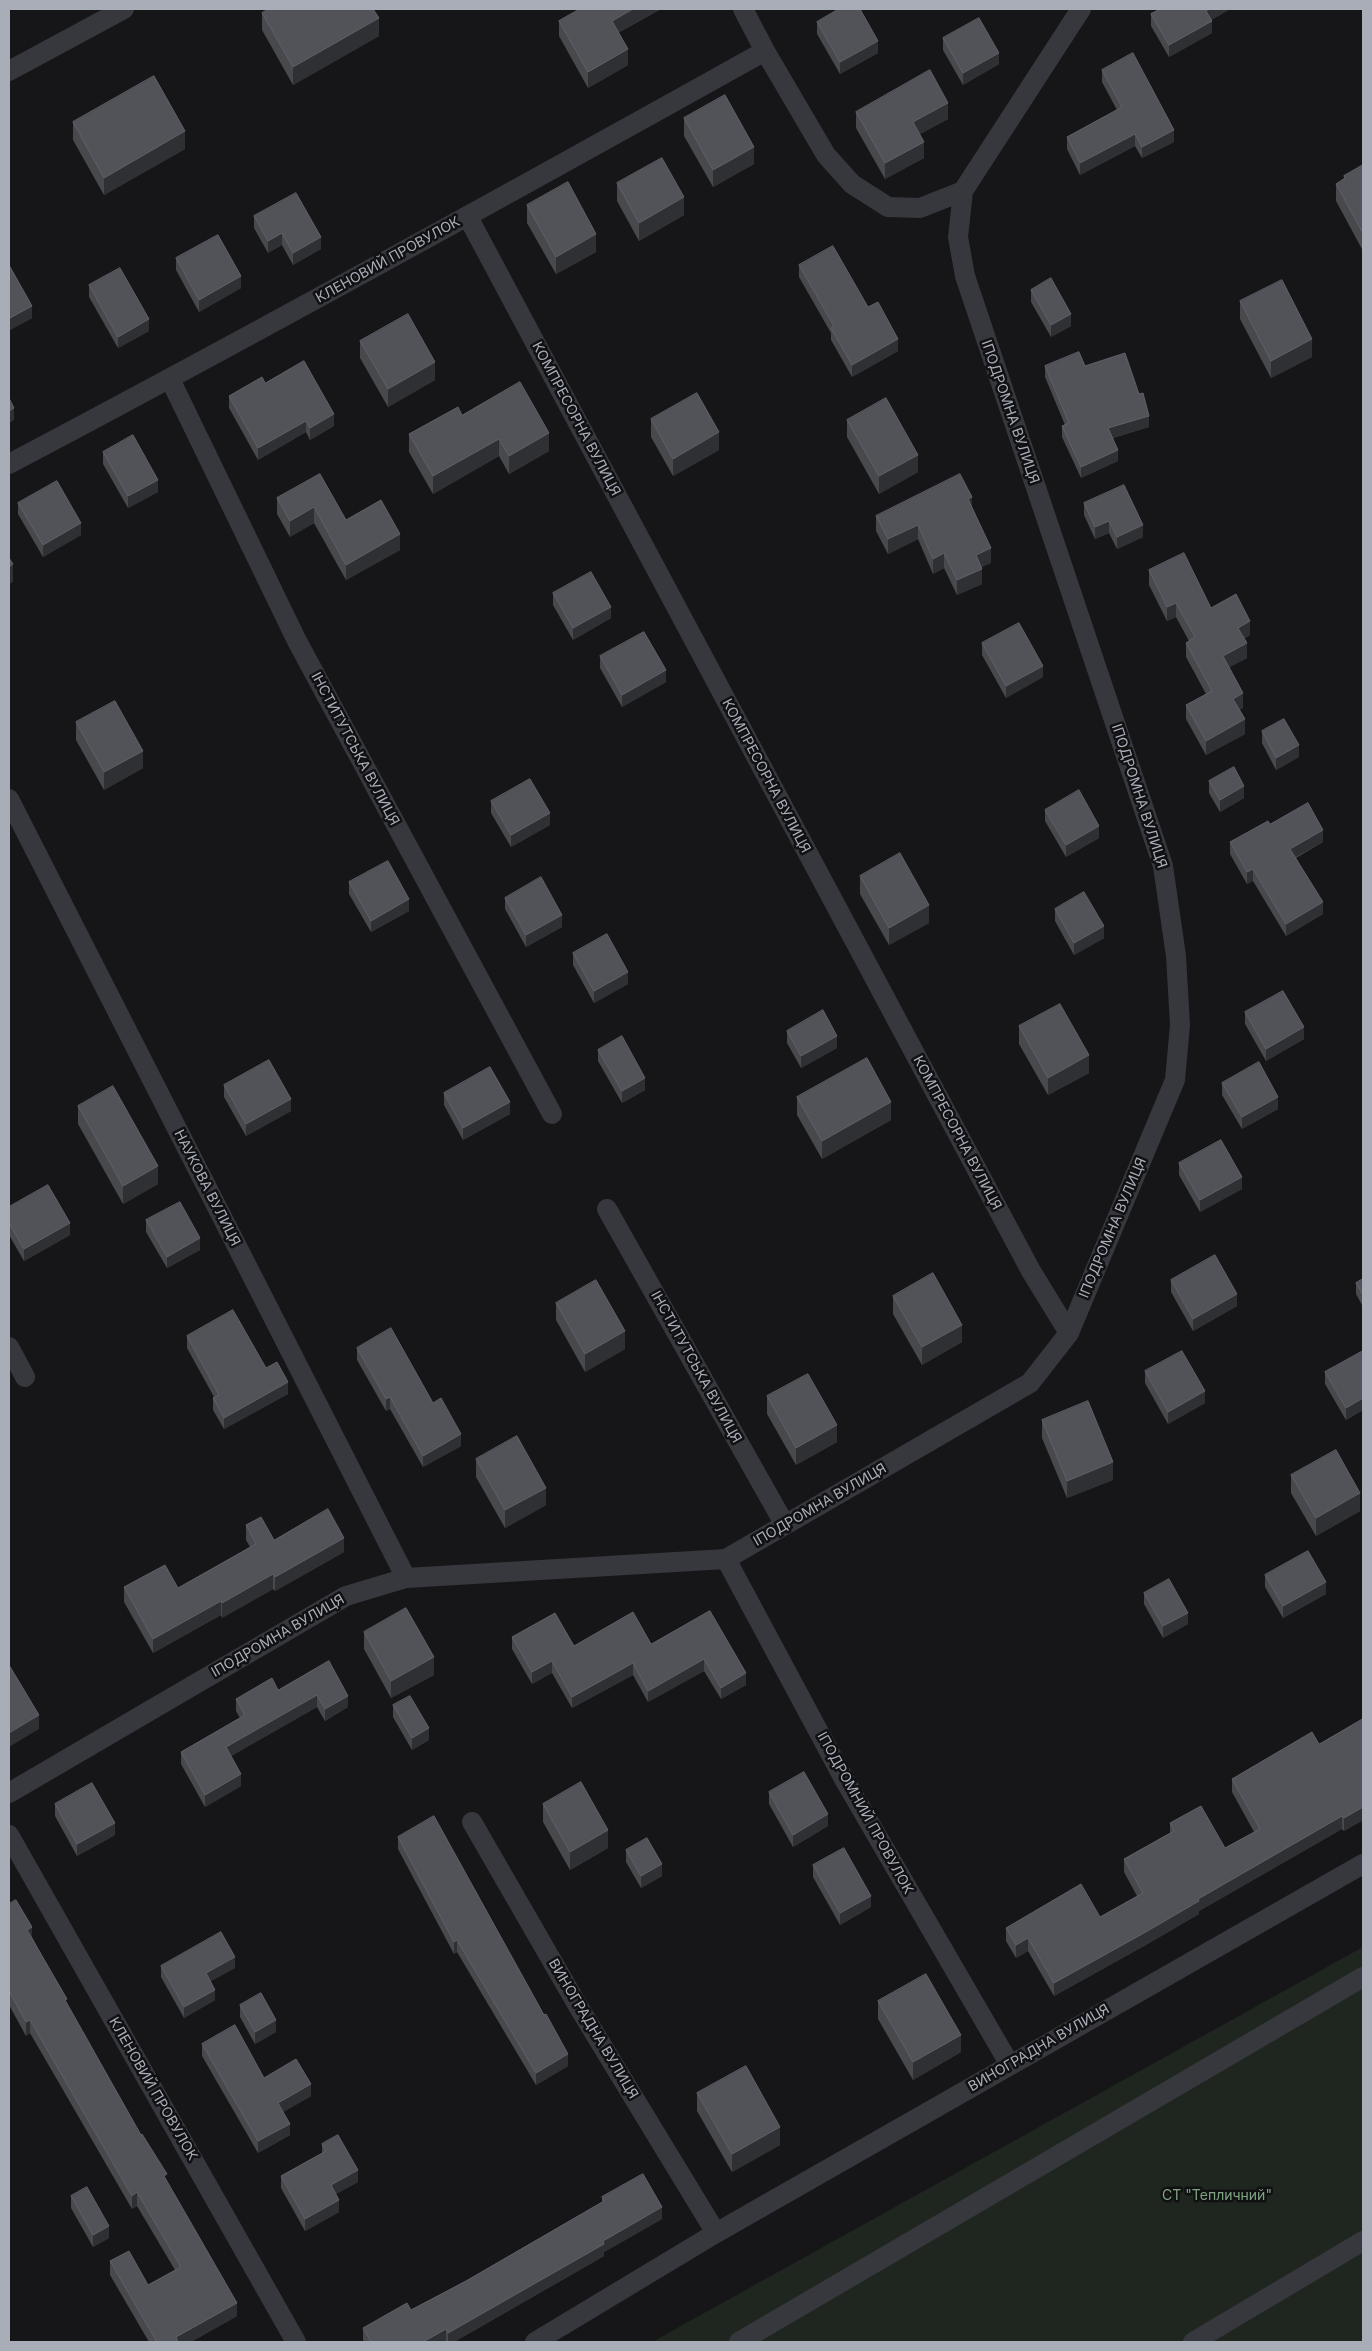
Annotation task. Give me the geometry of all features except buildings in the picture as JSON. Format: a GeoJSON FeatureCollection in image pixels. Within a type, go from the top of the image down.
{"type":"FeatureCollection","features":[{"type":"Feature","properties":{"kind":"street"},"geometry":{"type":"LineString","coordinates":[[9,71],[124,9]]}},
{"type":"Feature","properties":{"kind":"street"},"geometry":{"type":"LineString","coordinates":[[743,9],[765,52],[826,154],[852,184],[888,207],[920,208],[963,191]]}},
{"type":"Feature","properties":{"kind":"street","name":"ІПОДРОМНА ВУЛИЦЯ"},"geometry":{"type":"LineString","coordinates":[[9,1793],[346,1596],[406,1578],[726,1559],[1030,1383],[1069,1333],[1175,1080],[1180,1024],[1176,956],[1163,866],[965,276],[958,237],[963,191],[1081,9]]}},
{"type":"Feature","properties":{"kind":"street","name":"КЛЕНОВИЙ ПРОВУЛОК"},"geometry":{"type":"LineString","coordinates":[[9,464],[468,217],[765,52]]}},
{"type":"Feature","properties":{"kind":"street","name":"КОМПРЕСОРНА ВУЛИЦЯ"},"geometry":{"type":"LineString","coordinates":[[468,217],[1030,1271],[1069,1333]]}},
{"type":"Feature","properties":{"kind":"street","name":"ІНСТИТУТСЬКА ВУЛИЦЯ"},"geometry":{"type":"LineString","coordinates":[[170,379],[297,641],[552,1114]]}},
{"type":"Feature","properties":{"kind":"street","name":"НАУКОВА ВУЛИЦЯ"},"geometry":{"type":"LineString","coordinates":[[9,799],[406,1578]]}},
{"type":"Feature","properties":{"kind":"street","name":"ІНСТИТУТСЬКА ВУЛИЦЯ"},"geometry":{"type":"LineString","coordinates":[[607,1209],[785,1525]]}},
{"type":"Feature","properties":{"kind":"street"},"geometry":{"type":"LineString","coordinates":[[9,1347],[25,1377]]}},
{"type":"Feature","properties":{"kind":"street","name":"ІПОДРОМНИЙ ПРОВУЛОК"},"geometry":{"type":"LineString","coordinates":[[726,1559],[844,1780],[1010,2065]]}},
{"type":"Feature","properties":{"kind":"street","name":"ВИНОГРАДНА ВУЛИЦЯ"},"geometry":{"type":"LineString","coordinates":[[472,1822],[578,2006],[716,2234]]}},
{"type":"Feature","properties":{"kind":"street","name":"КЛЕНОВИЙ ПРОВУЛОК"},"geometry":{"type":"LineString","coordinates":[[9,1835],[296,2342]]}},
{"type":"Feature","properties":{"kind":"street","name":"ВИНОГРАДНА ВУЛИЦЯ"},"geometry":{"type":"LineString","coordinates":[[534,2342],[716,2234],[1363,1864]]}},
{"type":"Feature","properties":{"kind":"street"},"geometry":{"type":"LineString","coordinates":[[739,2342],[1363,1977]]}},
{"type":"Feature","properties":{"kind":"street"},"geometry":{"type":"LineString","coordinates":[[1193,2342],[1363,2241]]}},
{"type":"Feature","properties":{"kind":"green space","name":"СТ \"Тепличний\""},"geometry":{"type":"Polygon","coordinates":[[[1363,1947],[1363,2342],[652,2342],[1363,1947]]]}}]}
